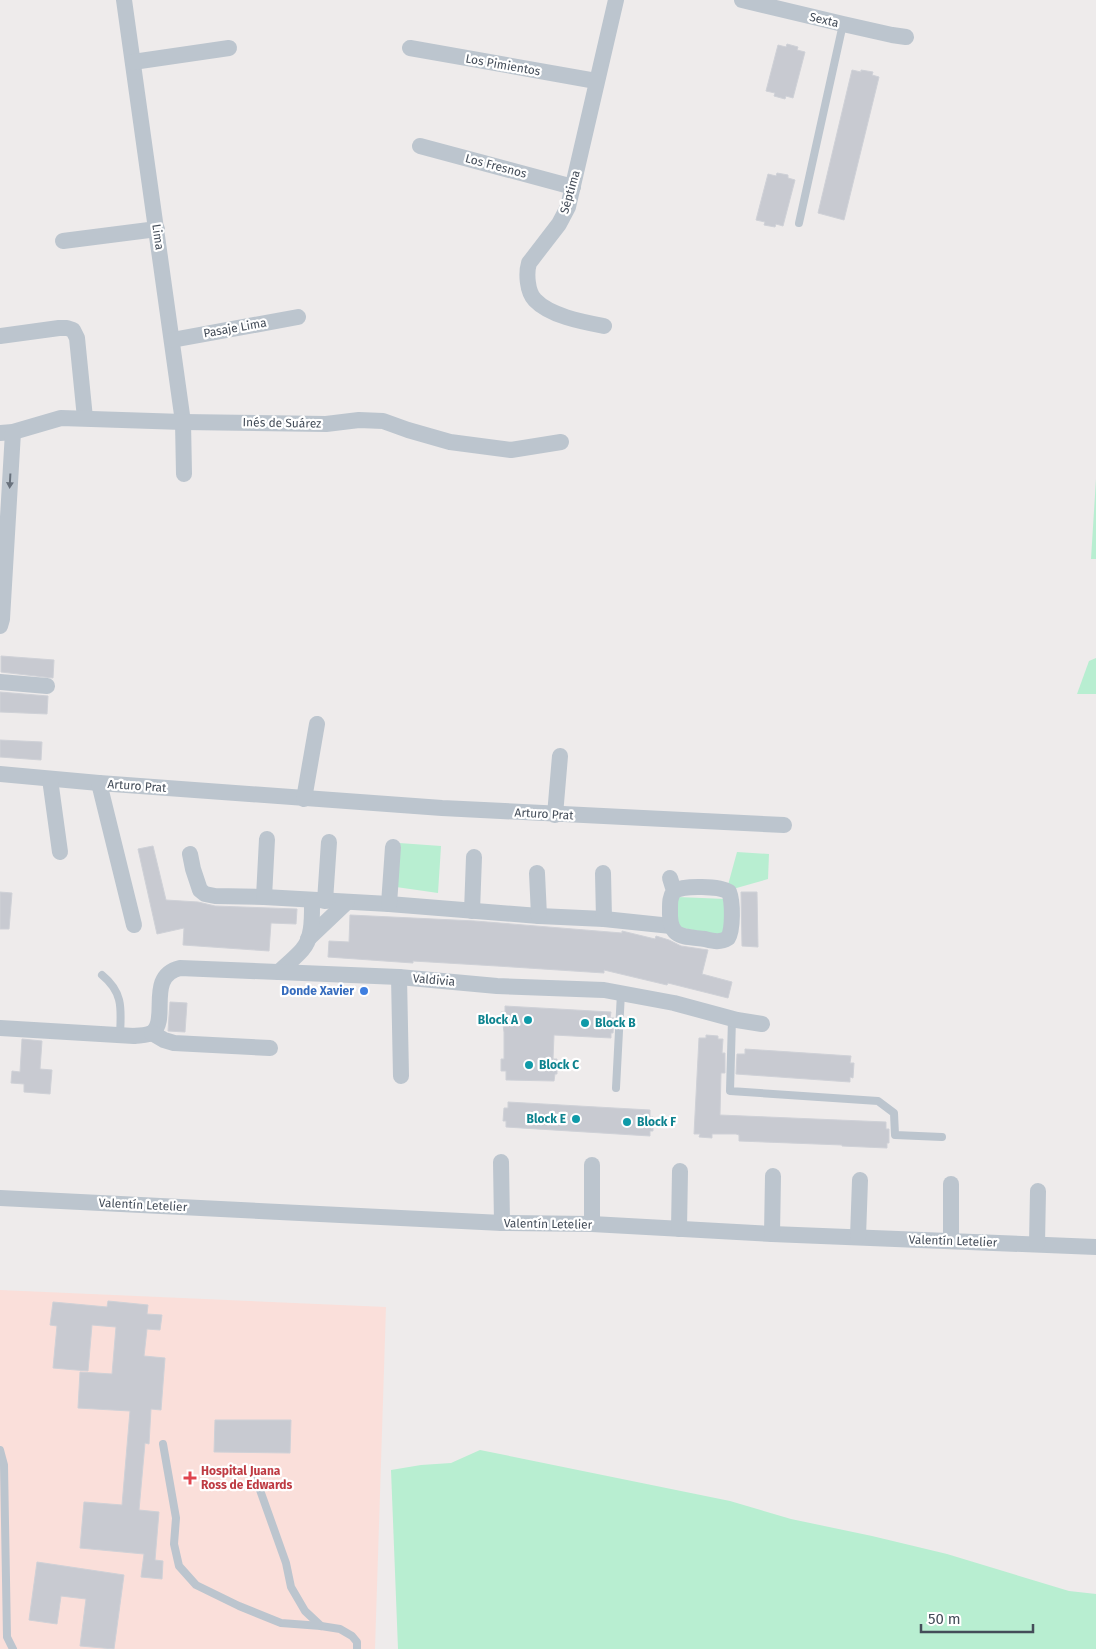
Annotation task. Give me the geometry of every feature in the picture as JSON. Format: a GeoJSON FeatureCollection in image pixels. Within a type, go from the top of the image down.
{"type":"FeatureCollection","features":[{"type":"Feature","properties":{"kind":"street","name":"Lima"},"geometry":{"type":"LineString","coordinates":[[124,0],[172,340],[182,422],[184,474]]}},
{"type":"Feature","properties":{"kind":"street","name":"Séptima"},"geometry":{"type":"LineString","coordinates":[[604,326],[580,322],[548,310],[534,300],[527,270],[529,263],[559,224],[568,207],[616,0]]}},
{"type":"Feature","properties":{"kind":"street","name":"Sexta"},"geometry":{"type":"LineString","coordinates":[[742,0],[892,35],[906,36]]}},
{"type":"Feature","properties":{"kind":"street"},"geometry":{"type":"LineString","coordinates":[[133,62],[228,48]]}},
{"type":"Feature","properties":{"kind":"street","name":"Los Pimientos"},"geometry":{"type":"LineString","coordinates":[[410,48],[596,81]]}},
{"type":"Feature","properties":{"kind":"street","name":"Los Fresnos"},"geometry":{"type":"LineString","coordinates":[[420,146],[573,187]]}},
{"type":"Feature","properties":{"kind":"street"},"geometry":{"type":"LineString","coordinates":[[63,241],[157,229]]}},
{"type":"Feature","properties":{"kind":"street","name":"Pasaje Lima"},"geometry":{"type":"LineString","coordinates":[[172,340],[298,317]]}},
{"type":"Feature","properties":{"kind":"street"},"geometry":{"type":"LineString","coordinates":[[0,336],[59,328],[73,330],[77,338],[85,418]]}},
{"type":"Feature","properties":{"kind":"street","name":"Inés de Suárez"},"geometry":{"type":"LineString","coordinates":[[6,433],[61,418],[326,424],[360,420],[383,420],[408,430],[450,442],[511,450],[561,442]]}},
{"type":"Feature","properties":{"kind":"street"},"geometry":{"type":"LineString","coordinates":[[0,626],[2,619],[6,433]]}},
{"type":"Feature","properties":{"kind":"street"},"geometry":{"type":"LineString","coordinates":[[0,682],[47,686]]}},
{"type":"Feature","properties":{"kind":"street"},"geometry":{"type":"LineString","coordinates":[[304,799],[317,724]]}},
{"type":"Feature","properties":{"kind":"street"},"geometry":{"type":"LineString","coordinates":[[556,815],[560,756]]}},
{"type":"Feature","properties":{"kind":"street","name":"Arturo Prat"},"geometry":{"type":"LineString","coordinates":[[0,774],[99,784],[304,799],[556,815],[784,825]]}},
{"type":"Feature","properties":{"kind":"street"},"geometry":{"type":"LineString","coordinates":[[50,779],[60,852]]}},
{"type":"Feature","properties":{"kind":"street"},"geometry":{"type":"LineString","coordinates":[[99,784],[134,925]]}},
{"type":"Feature","properties":{"kind":"street"},"geometry":{"type":"LineString","coordinates":[[264,897],[267,839]]}},
{"type":"Feature","properties":{"kind":"street"},"geometry":{"type":"LineString","coordinates":[[279,972],[303,949],[308,939],[319,901],[328,842]]}},
{"type":"Feature","properties":{"kind":"street"},"geometry":{"type":"LineString","coordinates":[[389,904],[393,847]]}},
{"type":"Feature","properties":{"kind":"street"},"geometry":{"type":"LineString","coordinates":[[190,854],[200,890],[206,894],[389,904],[671,926],[680,935],[718,941],[728,938],[731,931],[731,898],[729,892],[723,889],[684,888],[672,884],[670,897],[671,926]]}},
{"type":"Feature","properties":{"kind":"street"},"geometry":{"type":"LineString","coordinates":[[472,911],[474,857]]}},
{"type":"Feature","properties":{"kind":"street"},"geometry":{"type":"LineString","coordinates":[[538,872],[538,916]]}},
{"type":"Feature","properties":{"kind":"street"},"geometry":{"type":"LineString","coordinates":[[603,873],[604,920]]}},
{"type":"Feature","properties":{"kind":"street"},"geometry":{"type":"LineString","coordinates":[[308,939],[347,902]]}},
{"type":"Feature","properties":{"kind":"street","name":"Valdivia"},"geometry":{"type":"LineString","coordinates":[[152,1033],[156,1029],[159,1019],[162,982],[169,972],[180,968],[399,977],[497,986],[604,990],[682,1005],[732,1019],[762,1024]]}},
{"type":"Feature","properties":{"kind":"street"},"geometry":{"type":"LineString","coordinates":[[399,977],[401,1076]]}},
{"type":"Feature","properties":{"kind":"street"},"geometry":{"type":"LineString","coordinates":[[0,1028],[134,1036],[152,1033],[174,1043],[270,1048]]}},
{"type":"Feature","properties":{"kind":"street"},"geometry":{"type":"LineString","coordinates":[[501,1162],[502,1223]]}},
{"type":"Feature","properties":{"kind":"street"},"geometry":{"type":"LineString","coordinates":[[592,1165],[592,1224]]}},
{"type":"Feature","properties":{"kind":"street"},"geometry":{"type":"LineString","coordinates":[[679,1229],[680,1171]]}},
{"type":"Feature","properties":{"kind":"street"},"geometry":{"type":"LineString","coordinates":[[772,1234],[773,1176]]}},
{"type":"Feature","properties":{"kind":"street"},"geometry":{"type":"LineString","coordinates":[[858,1237],[860,1180]]}},
{"type":"Feature","properties":{"kind":"street"},"geometry":{"type":"LineString","coordinates":[[951,1184],[951,1240]]}},
{"type":"Feature","properties":{"kind":"street"},"geometry":{"type":"LineString","coordinates":[[1037,1244],[1038,1191]]}},
{"type":"Feature","properties":{"kind":"street","name":"Valentín Letelier"},"geometry":{"type":"LineString","coordinates":[[0,1198],[502,1223],[592,1224],[772,1234],[1096,1247]]}},
{"type":"Feature","properties":{"kind":"lane"},"geometry":{"type":"LineString","coordinates":[[799,223],[843,24]]}},
{"type":"Feature","properties":{"kind":"lane"},"geometry":{"type":"LineString","coordinates":[[102,975],[112,985],[119,997],[121,1004],[120,1035]]}},
{"type":"Feature","properties":{"kind":"lane"},"geometry":{"type":"LineString","coordinates":[[616,1088],[621,993]]}},
{"type":"Feature","properties":{"kind":"lane"},"geometry":{"type":"LineString","coordinates":[[732,1019],[730,1091],[878,1101],[894,1114],[895,1135],[942,1137]]}},
{"type":"Feature","properties":{"kind":"lane"},"geometry":{"type":"LineString","coordinates":[[163,1444],[176,1518],[174,1544],[179,1566],[196,1585],[239,1606],[281,1623],[340,1629],[352,1636],[357,1642],[357,1649]]}},
{"type":"Feature","properties":{"kind":"lane"},"geometry":{"type":"LineString","coordinates":[[0,1450],[4,1465],[7,1637],[12,1649]]}},
{"type":"Feature","properties":{"kind":"lane"},"geometry":{"type":"LineString","coordinates":[[254,1476],[286,1563],[291,1587],[306,1611],[321,1626]]}},
{"type":"Feature","properties":{"kind":"shaded area","name":"Hospital Juana Ross de Edwards"},"geometry":{"type":"Polygon","coordinates":[[[0,1290],[386,1307],[375,1649],[0,1649],[0,1290]]]}},
{"type":"Feature","properties":{"kind":"green space"},"geometry":{"type":"Polygon","coordinates":[[[1096,479],[1096,559],[1091,559],[1096,479]]]}},
{"type":"Feature","properties":{"kind":"green space"},"geometry":{"type":"Polygon","coordinates":[[[1096,658],[1096,694],[1077,694],[1089,661],[1096,658]]]}},
{"type":"Feature","properties":{"kind":"green space"},"geometry":{"type":"Polygon","coordinates":[[[399,843],[441,846],[438,893],[396,887],[399,843]]]}},
{"type":"Feature","properties":{"kind":"green space"},"geometry":{"type":"Polygon","coordinates":[[[737,852],[769,854],[768,879],[733,889],[728,885],[737,852]]]}},
{"type":"Feature","properties":{"kind":"green space"},"geometry":{"type":"Polygon","coordinates":[[[678,897],[726,899],[724,936],[678,927],[678,897]]]}},
{"type":"Feature","properties":{"kind":"green space"},"geometry":{"type":"Polygon","coordinates":[[[480,1450],[730,1501],[791,1519],[947,1554],[1069,1591],[1096,1594],[1096,1649],[398,1649],[391,1470],[451,1463],[480,1450]]]}},
{"type":"Feature","properties":{"kind":"building"},"geometry":{"type":"Polygon","coordinates":[[[787,44],[798,47],[797,50],[805,52],[793,98],[786,96],[785,99],[774,96],[775,93],[766,91],[778,45],[786,47],[787,44]]]}},
{"type":"Feature","properties":{"kind":"building"},"geometry":{"type":"Polygon","coordinates":[[[852,70],[873,72],[872,75],[879,77],[844,220],[818,213],[852,70]]]}},
{"type":"Feature","properties":{"kind":"building"},"geometry":{"type":"Polygon","coordinates":[[[777,173],[788,175],[788,178],[795,180],[783,226],[776,224],[775,227],[764,225],[765,222],[756,220],[768,174],[776,176],[777,173]]]}},
{"type":"Feature","properties":{"kind":"building"},"geometry":{"type":"Polygon","coordinates":[[[1,656],[54,660],[53,678],[1,672],[1,656]]]}},
{"type":"Feature","properties":{"kind":"building"},"geometry":{"type":"Polygon","coordinates":[[[0,692],[48,696],[47,714],[0,712],[0,692]]]}},
{"type":"Feature","properties":{"kind":"building"},"geometry":{"type":"Polygon","coordinates":[[[0,740],[42,742],[41,760],[0,757],[0,740]]]}},
{"type":"Feature","properties":{"kind":"building"},"geometry":{"type":"Polygon","coordinates":[[[153,846],[166,900],[198,902],[215,906],[297,909],[296,924],[271,923],[269,951],[183,945],[184,928],[157,934],[138,849],[153,846]]]}},
{"type":"Feature","properties":{"kind":"building"},"geometry":{"type":"Polygon","coordinates":[[[0,892],[12,893],[9,929],[0,929],[0,892]]]}},
{"type":"Feature","properties":{"kind":"building"},"geometry":{"type":"Polygon","coordinates":[[[741,892],[757,892],[758,947],[742,946],[741,892]]]}},
{"type":"Feature","properties":{"kind":"building"},"geometry":{"type":"Polygon","coordinates":[[[350,915],[475,921],[622,933],[622,931],[655,939],[656,936],[681,946],[708,950],[702,974],[732,982],[728,998],[604,970],[604,973],[328,957],[329,941],[349,942],[350,915]]]}},
{"type":"Feature","properties":{"kind":"building"},"geometry":{"type":"Polygon","coordinates":[[[170,1002],[187,1003],[185,1032],[168,1031],[170,1002]]]}},
{"type":"Feature","properties":{"kind":"building"},"geometry":{"type":"Polygon","coordinates":[[[505,1006],[611,1012],[610,1018],[614,1018],[613,1033],[611,1033],[611,1038],[554,1035],[553,1059],[557,1059],[557,1074],[555,1074],[554,1081],[506,1080],[506,1071],[501,1071],[501,1059],[504,1059],[504,1032],[503,1025],[500,1025],[501,1012],[505,1012],[505,1006]]]}},
{"type":"Feature","properties":{"kind":"building"},"geometry":{"type":"Polygon","coordinates":[[[706,1035],[718,1036],[718,1039],[723,1039],[722,1053],[725,1053],[725,1073],[721,1073],[720,1115],[886,1122],[886,1129],[889,1129],[887,1148],[739,1141],[739,1135],[736,1134],[712,1134],[712,1138],[699,1137],[700,1134],[694,1134],[699,1038],[706,1038],[706,1035]]]}},
{"type":"Feature","properties":{"kind":"building"},"geometry":{"type":"Polygon","coordinates":[[[22,1039],[42,1041],[40,1069],[52,1070],[50,1094],[24,1092],[24,1084],[11,1083],[12,1071],[20,1072],[22,1039]]]}},
{"type":"Feature","properties":{"kind":"building"},"geometry":{"type":"Polygon","coordinates":[[[745,1049],[851,1056],[850,1063],[854,1063],[853,1078],[850,1077],[850,1082],[736,1074],[737,1054],[745,1054],[745,1049]]]}},
{"type":"Feature","properties":{"kind":"building"},"geometry":{"type":"Polygon","coordinates":[[[508,1102],[650,1110],[650,1117],[653,1117],[653,1131],[650,1131],[650,1136],[506,1127],[506,1121],[503,1121],[504,1108],[508,1108],[508,1102]]]}},
{"type":"Feature","properties":{"kind":"building"},"geometry":{"type":"Polygon","coordinates":[[[108,1301],[148,1305],[147,1314],[162,1315],[160,1330],[147,1329],[144,1356],[165,1358],[161,1410],[151,1409],[149,1444],[145,1443],[139,1510],[159,1512],[155,1560],[163,1561],[162,1579],[141,1577],[144,1554],[80,1548],[84,1502],[122,1505],[130,1411],[78,1408],[80,1372],[112,1374],[116,1327],[92,1325],[88,1371],[53,1368],[57,1326],[50,1325],[53,1302],[107,1307],[108,1301]]]}},
{"type":"Feature","properties":{"kind":"building"},"geometry":{"type":"Polygon","coordinates":[[[215,1420],[291,1420],[290,1453],[214,1452],[215,1420]]]}},
{"type":"Feature","properties":{"kind":"building"},"geometry":{"type":"Polygon","coordinates":[[[37,1562],[124,1575],[114,1649],[80,1646],[86,1599],[61,1596],[57,1624],[29,1620],[37,1562]]]}},
{"type":"Feature","properties":{"kind":"place","name":"Donde Xavier"},"geometry":{"type":"Point","coordinates":[364,991]}},
{"type":"Feature","properties":{"kind":"place","name":"Block A"},"geometry":{"type":"Point","coordinates":[528,1020]}},
{"type":"Feature","properties":{"kind":"place","name":"Block B"},"geometry":{"type":"Point","coordinates":[585,1023]}},
{"type":"Feature","properties":{"kind":"place","name":"Block C"},"geometry":{"type":"Point","coordinates":[529,1065]}},
{"type":"Feature","properties":{"kind":"place","name":"Block E"},"geometry":{"type":"Point","coordinates":[576,1119]}},
{"type":"Feature","properties":{"kind":"place","name":"Block F"},"geometry":{"type":"Point","coordinates":[627,1122]}},
{"type":"Feature","properties":{"kind":"place","name":"Hospital Juana Ross de Edwards"},"geometry":{"type":"Point","coordinates":[190,1478]}}]}
